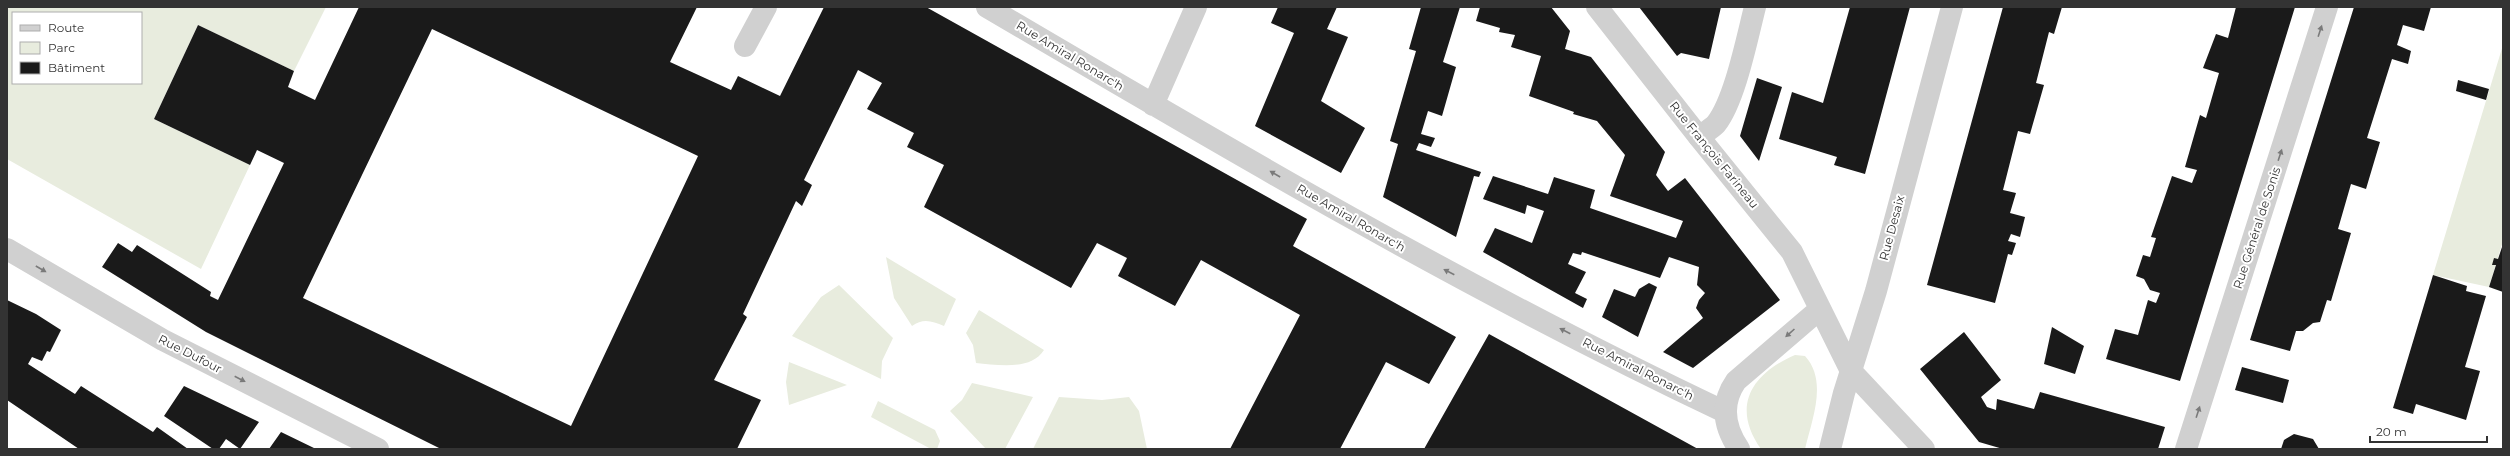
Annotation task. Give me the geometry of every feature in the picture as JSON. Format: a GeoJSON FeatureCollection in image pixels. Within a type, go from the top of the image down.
{"type":"FeatureCollection","features":[{"type":"Feature","properties":{"kind":"street"},"geometry":{"type":"LineString","coordinates":[[745,46],[766,7]]}},
{"type":"Feature","properties":{"kind":"street","name":"Rue Amiral Ronarc'h"},"geometry":{"type":"LineString","coordinates":[[987,7],[1153,105],[1418,256],[1725,412]]}},
{"type":"Feature","properties":{"kind":"street"},"geometry":{"type":"LineString","coordinates":[[1153,105],[1196,7]]}},
{"type":"Feature","properties":{"kind":"street","name":"Rue François Farineau"},"geometry":{"type":"LineString","coordinates":[[1597,7],[1792,252],[1851,371],[1924,449]]}},
{"type":"Feature","properties":{"kind":"street"},"geometry":{"type":"LineString","coordinates":[[1699,137],[1715,125],[1722,114],[1740,67],[1755,7]]}},
{"type":"Feature","properties":{"kind":"street","name":"Rue Desaix"},"geometry":{"type":"LineString","coordinates":[[1830,449],[1851,371],[1876,291],[1952,7]]}},
{"type":"Feature","properties":{"kind":"street","name":"Rue Général de Sonis"},"geometry":{"type":"LineString","coordinates":[[2186,449],[2327,7]]}},
{"type":"Feature","properties":{"kind":"street","name":"Rue Dufour"},"geometry":{"type":"LineString","coordinates":[[7,249],[162,340],[369,447]]}},
{"type":"Feature","properties":{"kind":"street"},"geometry":{"type":"LineString","coordinates":[[1740,449],[1733,439],[1725,412],[1726,400],[1736,381],[1820,309]]}},
{"type":"Feature","properties":{"kind":"green space"},"geometry":{"type":"Polygon","coordinates":[[[7,7],[326,7],[294,71],[198,25],[154,119],[250,165],[201,269],[7,159],[7,7]]]}},
{"type":"Feature","properties":{"kind":"green space"},"geometry":{"type":"Polygon","coordinates":[[[2503,45],[2503,241],[2489,287],[2433,275],[2503,45]]]}},
{"type":"Feature","properties":{"kind":"green space"},"geometry":{"type":"Polygon","coordinates":[[[886,257],[956,299],[944,326],[924,321],[916,323],[912,326],[894,298],[886,257]]]}},
{"type":"Feature","properties":{"kind":"green space"},"geometry":{"type":"Polygon","coordinates":[[[839,285],[893,338],[882,361],[881,379],[792,336],[821,297],[839,285]]]}},
{"type":"Feature","properties":{"kind":"green space"},"geometry":{"type":"Polygon","coordinates":[[[979,310],[1044,350],[1038,357],[1022,364],[1003,365],[976,363],[973,345],[966,333],[979,310]]]}},
{"type":"Feature","properties":{"kind":"green space"},"geometry":{"type":"Polygon","coordinates":[[[1795,355],[1805,356],[1812,366],[1816,377],[1816,401],[1805,449],[1761,449],[1752,434],[1747,419],[1747,406],[1750,393],[1757,382],[1767,372],[1795,355]]]}},
{"type":"Feature","properties":{"kind":"green space"},"geometry":{"type":"Polygon","coordinates":[[[789,362],[847,385],[789,405],[786,382],[789,362]]]}},
{"type":"Feature","properties":{"kind":"green space"},"geometry":{"type":"Polygon","coordinates":[[[972,383],[1033,397],[1005,449],[986,449],[950,411],[962,400],[972,383]]]}},
{"type":"Feature","properties":{"kind":"green space"},"geometry":{"type":"Polygon","coordinates":[[[1059,397],[1102,400],[1129,397],[1139,411],[1147,449],[1033,449],[1059,397]]]}},
{"type":"Feature","properties":{"kind":"green space"},"geometry":{"type":"Polygon","coordinates":[[[878,401],[935,430],[940,441],[937,449],[931,449],[871,417],[878,401]]]}},
{"type":"Feature","properties":{"kind":"building"},"geometry":{"type":"Polygon","coordinates":[[[359,7],[697,7],[670,62],[731,90],[738,76],[780,96],[824,7],[926,7],[1307,219],[1293,246],[1456,337],[1429,384],[1386,362],[1340,449],[1230,449],[1300,315],[1201,260],[1175,306],[1118,276],[1127,258],[1097,243],[1071,288],[924,207],[944,165],[907,147],[914,133],[867,109],[882,83],[858,70],[804,180],[812,185],[802,206],[796,201],[743,314],[747,317],[714,380],[761,400],[737,449],[441,449],[206,332],[102,267],[118,243],[132,252],[137,245],[211,292],[210,296],[218,300],[284,163],[257,150],[250,165],[154,119],[198,25],[294,71],[288,87],[315,100],[359,7]],[[432,29],[303,298],[571,426],[698,156],[432,29]]]}},
{"type":"Feature","properties":{"kind":"building"},"geometry":{"type":"Polygon","coordinates":[[[1278,7],[1337,7],[1327,29],[1348,37],[1321,101],[1365,128],[1341,173],[1255,126],[1294,33],[1271,23],[1278,7]]]}},
{"type":"Feature","properties":{"kind":"building"},"geometry":{"type":"Polygon","coordinates":[[[1421,7],[1460,7],[1443,62],[1456,67],[1442,116],[1428,111],[1421,134],[1435,138],[1431,147],[1419,143],[1416,150],[1481,172],[1479,177],[1474,176],[1456,237],[1383,197],[1398,144],[1390,141],[1416,51],[1409,49],[1421,7]]]}},
{"type":"Feature","properties":{"kind":"building"},"geometry":{"type":"Polygon","coordinates":[[[1480,7],[1551,7],[1570,31],[1565,49],[1591,57],[1665,152],[1656,175],[1668,191],[1685,178],[1780,300],[1693,368],[1663,352],[1703,318],[1696,308],[1699,300],[1705,293],[1697,285],[1699,267],[1669,257],[1660,278],[1582,252],[1581,255],[1573,253],[1568,264],[1586,272],[1575,293],[1587,299],[1583,308],[1483,252],[1495,228],[1532,243],[1544,211],[1527,205],[1525,214],[1483,199],[1493,176],[1548,194],[1554,177],[1595,190],[1590,208],[1676,238],[1683,221],[1610,196],[1625,155],[1597,121],[1573,114],[1574,112],[1529,96],[1541,56],[1511,47],[1515,35],[1499,32],[1500,28],[1476,21],[1480,7]]]}},
{"type":"Feature","properties":{"kind":"building"},"geometry":{"type":"Polygon","coordinates":[[[1639,7],[1721,7],[1709,59],[1681,53],[1677,56],[1639,7]]]}},
{"type":"Feature","properties":{"kind":"building"},"geometry":{"type":"Polygon","coordinates":[[[1850,7],[1910,7],[1865,174],[1834,165],[1837,157],[1779,139],[1792,92],[1823,103],[1850,7]]]}},
{"type":"Feature","properties":{"kind":"building"},"geometry":{"type":"Polygon","coordinates":[[[2003,7],[2062,7],[2054,34],[2049,32],[2036,83],[2044,85],[2030,134],[2018,131],[2003,190],[2016,193],[2010,213],[2025,217],[2020,237],[2011,234],[2008,241],[2016,243],[2012,255],[2008,254],[1995,303],[1927,285],[2003,7]]]}},
{"type":"Feature","properties":{"kind":"building"},"geometry":{"type":"Polygon","coordinates":[[[2236,7],[2295,7],[2180,381],[2106,359],[2115,329],[2138,335],[2148,300],[2156,303],[2160,293],[2150,290],[2144,279],[2136,276],[2143,255],[2150,257],[2156,238],[2151,237],[2172,176],[2192,183],[2197,170],[2185,167],[2200,115],[2206,118],[2219,73],[2203,68],[2216,34],[2228,38],[2236,7]]]}},
{"type":"Feature","properties":{"kind":"building"},"geometry":{"type":"Polygon","coordinates":[[[2354,7],[2431,7],[2424,31],[2403,25],[2397,45],[2411,51],[2408,64],[2392,59],[2367,138],[2380,142],[2366,189],[2351,184],[2338,229],[2351,233],[2331,301],[2327,300],[2320,322],[2313,323],[2303,331],[2296,331],[2290,351],[2250,340],[2354,7]]]}},
{"type":"Feature","properties":{"kind":"building"},"geometry":{"type":"Polygon","coordinates":[[[1757,78],[1782,87],[1759,161],[1740,136],[1757,78]]]}},
{"type":"Feature","properties":{"kind":"building"},"geometry":{"type":"Polygon","coordinates":[[[2458,80],[2489,89],[2486,100],[2456,91],[2458,80]]]}},
{"type":"Feature","properties":{"kind":"building"},"geometry":{"type":"Polygon","coordinates":[[[2503,244],[2503,292],[2489,287],[2496,265],[2492,265],[2494,258],[2498,259],[2503,244]]]}},
{"type":"Feature","properties":{"kind":"building"},"geometry":{"type":"Polygon","coordinates":[[[2433,275],[2467,286],[2466,291],[2486,296],[2465,367],[2480,371],[2466,420],[2416,404],[2413,414],[2393,408],[2433,275]]]}},
{"type":"Feature","properties":{"kind":"building"},"geometry":{"type":"Polygon","coordinates":[[[1649,283],[1657,287],[1638,337],[1602,317],[1614,289],[1635,297],[1639,289],[1649,283]]]}},
{"type":"Feature","properties":{"kind":"building"},"geometry":{"type":"Polygon","coordinates":[[[7,300],[36,314],[61,330],[50,352],[47,351],[42,361],[32,357],[28,364],[75,394],[81,386],[153,432],[157,427],[188,449],[79,449],[7,400],[7,300]]]}},
{"type":"Feature","properties":{"kind":"building"},"geometry":{"type":"Polygon","coordinates":[[[2052,327],[2084,346],[2075,374],[2044,364],[2052,327]]]}},
{"type":"Feature","properties":{"kind":"building"},"geometry":{"type":"Polygon","coordinates":[[[1964,332],[2001,380],[1981,397],[1987,407],[1996,410],[1997,399],[2034,409],[2040,392],[2165,427],[2158,449],[2003,449],[1979,442],[1920,369],[1964,332]]]}},
{"type":"Feature","properties":{"kind":"building"},"geometry":{"type":"Polygon","coordinates":[[[1489,334],[1698,449],[1424,449],[1489,334]]]}},
{"type":"Feature","properties":{"kind":"building"},"geometry":{"type":"Polygon","coordinates":[[[2242,367],[2289,380],[2283,403],[2235,390],[2242,367]]]}},
{"type":"Feature","properties":{"kind":"building"},"geometry":{"type":"Polygon","coordinates":[[[184,386],[259,422],[240,449],[226,439],[219,449],[213,449],[164,416],[184,386]]]}},
{"type":"Feature","properties":{"kind":"building"},"geometry":{"type":"Polygon","coordinates":[[[281,432],[316,449],[269,449],[281,432]]]}},
{"type":"Feature","properties":{"kind":"building"},"geometry":{"type":"Polygon","coordinates":[[[2294,434],[2313,439],[2319,449],[2281,449],[2284,440],[2294,434]]]}}]}
